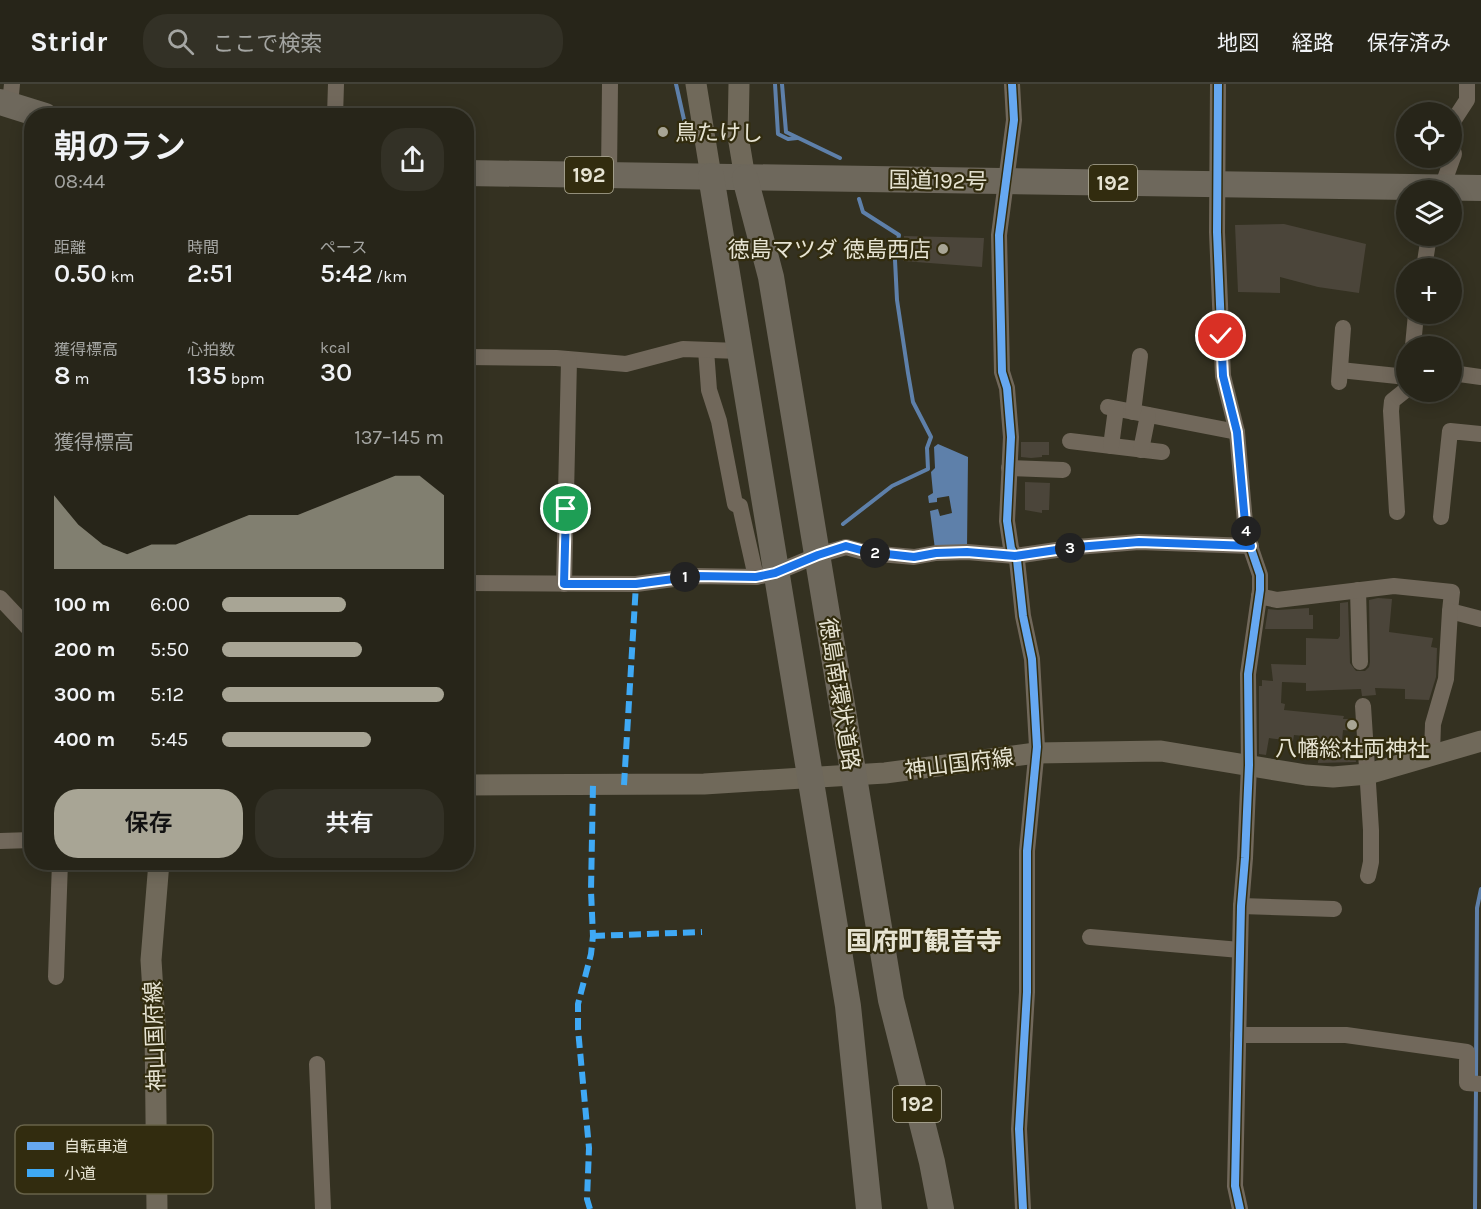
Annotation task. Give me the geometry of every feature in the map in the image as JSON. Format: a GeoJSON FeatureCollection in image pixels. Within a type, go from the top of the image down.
{"type":"FeatureCollection","features":[{"type":"Feature","properties":{"kind":"highway"},"geometry":{"type":"LineString","coordinates":[[7,97],[29,108]]}},
{"type":"Feature","properties":{"kind":"highway","name":"国道192号"},"geometry":{"type":"LineString","coordinates":[[474,173],[1396,188]]}},
{"type":"Feature","properties":{"kind":"highway","name":"徳島南環状道路"},"geometry":{"type":"LineString","coordinates":[[711,176],[739,351],[766,575],[810,777],[848,1006],[869,1209]]}},
{"type":"Feature","properties":{"kind":"highway","name":"徳島南環状道路"},"geometry":{"type":"LineString","coordinates":[[745,178],[771,277],[891,1000],[932,1162],[941,1209]]}},
{"type":"Feature","properties":{"kind":"highway","name":"国道192号"},"geometry":{"type":"LineString","coordinates":[[1462,188],[1481,188]]}},
{"type":"Feature","properties":{"kind":"main road"},"geometry":{"type":"LineString","coordinates":[[696,84],[711,176]]}},
{"type":"Feature","properties":{"kind":"main road"},"geometry":{"type":"LineString","coordinates":[[740,84],[738,136],[745,178]]}},
{"type":"Feature","properties":{"kind":"main road","name":"神山国府線"},"geometry":{"type":"LineString","coordinates":[[474,785],[704,784],[885,773],[1036,753],[1161,751],[1306,775],[1333,777],[1368,774],[1481,741]]}},
{"type":"Feature","properties":{"kind":"main road","name":"神山国府線"},"geometry":{"type":"LineString","coordinates":[[157,1125],[156,1046],[151,960],[158,870]]}},
{"type":"Feature","properties":{"kind":"main road","name":"神山国府線"},"geometry":{"type":"LineString","coordinates":[[158,1194],[158,1209]]}},
{"type":"Feature","properties":{"kind":"street"},"geometry":{"type":"LineString","coordinates":[[335,108],[336,84]]}},
{"type":"Feature","properties":{"kind":"street"},"geometry":{"type":"LineString","coordinates":[[609,175],[610,84]]}},
{"type":"Feature","properties":{"kind":"street"},"geometry":{"type":"LineString","coordinates":[[1012,84],[1014,120],[999,235],[1002,372],[1007,388],[1011,437],[1006,522],[1011,548],[1015,556],[1023,616],[1032,659],[1036,753],[1027,851],[1027,992],[1019,1129],[1023,1209]]}},
{"type":"Feature","properties":{"kind":"street"},"geometry":{"type":"LineString","coordinates":[[1218,84],[1217,185],[1223,376],[1237,432],[1246,534],[1260,575],[1248,674],[1249,765],[1245,858],[1240,906],[1234,1186],[1240,1209]]}},
{"type":"Feature","properties":{"kind":"street"},"geometry":{"type":"LineString","coordinates":[[1462,108],[1467,100],[1467,84]]}},
{"type":"Feature","properties":{"kind":"street"},"geometry":{"type":"LineString","coordinates":[[1343,328],[1340,376],[1396,377]]}},
{"type":"Feature","properties":{"kind":"street"},"geometry":{"type":"LineString","coordinates":[[474,357],[626,364],[683,349],[739,351]]}},
{"type":"Feature","properties":{"kind":"street"},"geometry":{"type":"LineString","coordinates":[[706,350],[709,390],[719,421],[735,504],[740,506],[766,575]]}},
{"type":"Feature","properties":{"kind":"street"},"geometry":{"type":"LineString","coordinates":[[1140,356],[1141,450]]}},
{"type":"Feature","properties":{"kind":"street"},"geometry":{"type":"LineString","coordinates":[[564,584],[569,360]]}},
{"type":"Feature","properties":{"kind":"street"},"geometry":{"type":"LineString","coordinates":[[1462,374],[1481,377]]}},
{"type":"Feature","properties":{"kind":"street"},"geometry":{"type":"LineString","coordinates":[[1396,398],[1392,401],[1391,411],[1397,512]]}},
{"type":"Feature","properties":{"kind":"street"},"geometry":{"type":"LineString","coordinates":[[1111,446],[1112,408],[1237,432]]}},
{"type":"Feature","properties":{"kind":"street"},"geometry":{"type":"LineString","coordinates":[[1441,517],[1450,431],[1481,434]]}},
{"type":"Feature","properties":{"kind":"street"},"geometry":{"type":"LineString","coordinates":[[1070,441],[1162,452]]}},
{"type":"Feature","properties":{"kind":"street"},"geometry":{"type":"LineString","coordinates":[[1009,468],[1063,470]]}},
{"type":"Feature","properties":{"kind":"street"},"geometry":{"type":"LineString","coordinates":[[474,583],[636,584],[696,576],[766,575],[846,546],[868,552],[914,557],[936,553],[967,552],[1015,556],[1077,547],[1139,542],[1251,546]]}},
{"type":"Feature","properties":{"kind":"street"},"geometry":{"type":"LineString","coordinates":[[1259,596],[1277,600],[1294,600],[1394,586],[1452,592],[1446,679],[1433,724],[1432,754]]}},
{"type":"Feature","properties":{"kind":"street"},"geometry":{"type":"LineString","coordinates":[[1358,590],[1360,662]]}},
{"type":"Feature","properties":{"kind":"street"},"geometry":{"type":"LineString","coordinates":[[0,598],[24,624]]}},
{"type":"Feature","properties":{"kind":"street"},"geometry":{"type":"LineString","coordinates":[[1450,611],[1481,619]]}},
{"type":"Feature","properties":{"kind":"street"},"geometry":{"type":"LineString","coordinates":[[1363,706],[1371,862],[1368,876]]}},
{"type":"Feature","properties":{"kind":"street"},"geometry":{"type":"LineString","coordinates":[[0,841],[24,840]]}},
{"type":"Feature","properties":{"kind":"street"},"geometry":{"type":"LineString","coordinates":[[56,977],[60,870]]}},
{"type":"Feature","properties":{"kind":"street"},"geometry":{"type":"LineString","coordinates":[[1240,906],[1334,909]]}},
{"type":"Feature","properties":{"kind":"street"},"geometry":{"type":"LineString","coordinates":[[1090,937],[1240,950]]}},
{"type":"Feature","properties":{"kind":"street"},"geometry":{"type":"LineString","coordinates":[[1238,1035],[1346,1035],[1467,1052],[1467,1083],[1481,1084]]}},
{"type":"Feature","properties":{"kind":"street"},"geometry":{"type":"LineString","coordinates":[[317,1064],[323,1209]]}},
{"type":"Feature","properties":{"kind":"water"},"geometry":{"type":"Polygon","coordinates":[[[938,444],[968,457],[967,548],[935,549],[930,511],[938,509],[940,516],[952,513],[949,496],[937,498],[937,502],[929,503],[928,496],[933,493],[931,472],[935,468],[934,447],[938,444]]]}},
{"type":"Feature","properties":{"kind":"building"},"geometry":{"type":"Polygon","coordinates":[[[1284,224],[1366,244],[1359,293],[1318,287],[1280,277],[1280,293],[1238,292],[1235,225],[1284,224]]]}},
{"type":"Feature","properties":{"kind":"building","name":"徳島マツダ 徳島西店"},"geometry":{"type":"Polygon","coordinates":[[[904,236],[984,238],[982,267],[903,261],[904,236]]]}},
{"type":"Feature","properties":{"kind":"building"},"geometry":{"type":"Polygon","coordinates":[[[1021,442],[1049,442],[1049,455],[1021,457],[1021,442]]]}},
{"type":"Feature","properties":{"kind":"building"},"geometry":{"type":"Polygon","coordinates":[[[1025,482],[1050,483],[1049,510],[1042,510],[1042,513],[1025,510],[1025,482]]]}},
{"type":"Feature","properties":{"kind":"building"},"geometry":{"type":"Polygon","coordinates":[[[1392,599],[1389,632],[1433,638],[1431,647],[1437,648],[1436,677],[1429,700],[1405,699],[1405,689],[1375,688],[1376,695],[1362,696],[1361,689],[1306,691],[1306,683],[1282,682],[1281,703],[1285,704],[1284,710],[1344,716],[1343,719],[1353,719],[1354,731],[1343,730],[1341,752],[1355,752],[1356,762],[1318,763],[1319,744],[1313,743],[1313,737],[1294,735],[1293,741],[1269,738],[1266,755],[1259,754],[1259,686],[1262,686],[1262,680],[1273,681],[1271,664],[1306,665],[1306,638],[1338,639],[1340,636],[1340,603],[1348,602],[1350,663],[1356,671],[1365,671],[1370,662],[1369,600],[1392,599]]]}},
{"type":"Feature","properties":{"kind":"building"},"geometry":{"type":"Polygon","coordinates":[[[1309,608],[1309,615],[1313,615],[1313,629],[1265,629],[1268,609],[1309,608]]]}},
{"type":"Feature","properties":{"kind":"waterway"},"geometry":{"type":"LineString","coordinates":[[676,84],[687,133]]}},
{"type":"Feature","properties":{"kind":"waterway"},"geometry":{"type":"LineString","coordinates":[[775,84],[778,134],[788,139],[797,138]]}},
{"type":"Feature","properties":{"kind":"waterway"},"geometry":{"type":"LineString","coordinates":[[782,84],[786,132],[840,158]]}},
{"type":"Feature","properties":{"kind":"waterway"},"geometry":{"type":"LineString","coordinates":[[843,524],[892,486],[928,469],[927,448],[931,437],[913,402],[908,373],[897,300],[895,260],[899,235],[863,212],[859,199]]}},
{"type":"Feature","properties":{"kind":"waterway"},"geometry":{"type":"LineString","coordinates":[[1476,1080],[1477,908],[1481,889]]}},
{"type":"Feature","properties":{"kind":"waterway"},"geometry":{"type":"LineString","coordinates":[[1475,1209],[1476,1088]]}},
{"type":"Feature","properties":{"kind":"marked path"},"geometry":{"type":"LineString","coordinates":[[624,785],[636,584]]}},
{"type":"Feature","properties":{"kind":"marked path"},"geometry":{"type":"LineString","coordinates":[[590,1209],[587,1199],[589,1148],[578,1029],[578,1004],[591,954],[593,936],[591,891],[593,784]]}},
{"type":"Feature","properties":{"kind":"marked path"},"geometry":{"type":"LineString","coordinates":[[593,936],[702,932]]}},
{"type":"Feature","properties":{"kind":"cycle path"},"geometry":{"type":"LineString","coordinates":[[1012,84],[1014,120],[999,235],[1002,372],[1007,388],[1011,437],[1007,521],[1011,548],[1017,560],[1023,616],[1032,659],[1037,747],[1027,851],[1027,992],[1019,1129],[1023,1209]]}},
{"type":"Feature","properties":{"kind":"cycle path"},"geometry":{"type":"LineString","coordinates":[[1218,84],[1217,232],[1223,376],[1237,432],[1246,534],[1260,575],[1260,590],[1248,674],[1249,765],[1241,906],[1235,1186],[1240,1209]]}},
{"type":"Feature","properties":{"kind":"place","name":"鳥たけし"},"geometry":{"type":"Point","coordinates":[663,132]}},
{"type":"Feature","properties":{"kind":"place","name":"徳島マツダ 徳島西店"},"geometry":{"type":"Point","coordinates":[943,249]}},
{"type":"Feature","properties":{"kind":"place","name":"八幡総社両神社"},"geometry":{"type":"Point","coordinates":[1352,725]}},
{"type":"Feature","properties":{"kind":"district","name":"国府町観音寺"},"geometry":{"type":"Point","coordinates":[924,941]}},
{"type":"Feature","properties":{"kind":"route"},"geometry":{"type":"LineString","coordinates":[[566,509],[564,584],[636,584],[696,576],[756,577],[775,573],[846,546],[868,552],[914,557],[936,553],[967,552],[1015,556],[1077,547],[1139,542],[1251,546],[1246,534],[1237,432],[1223,376],[1221,336]]}}]}
